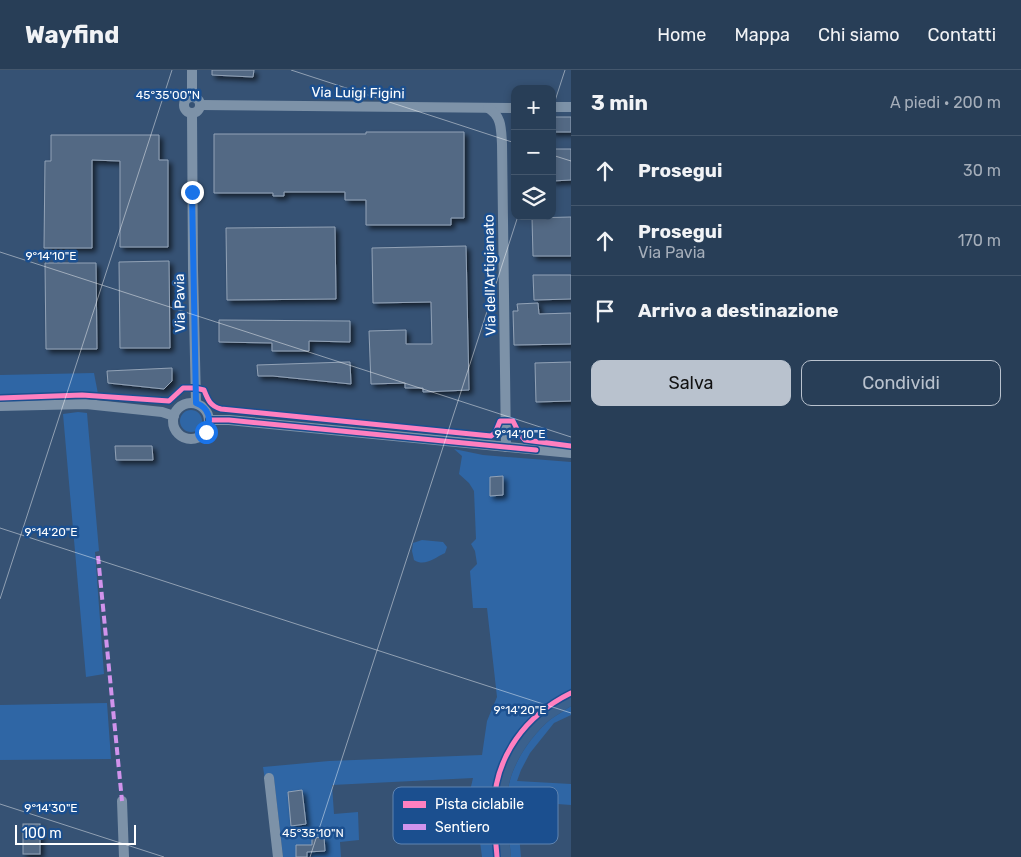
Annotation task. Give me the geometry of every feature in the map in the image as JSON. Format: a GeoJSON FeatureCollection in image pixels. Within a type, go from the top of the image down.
{"type":"FeatureCollection","features":[{"type":"Feature","properties":{"kind":"street"},"geometry":{"type":"LineString","coordinates":[[192,70],[192,97]]}},
{"type":"Feature","properties":{"kind":"street"},"geometry":{"type":"LineString","coordinates":[[192,97],[199,101],[200,105],[196,112],[192,113],[185,109],[184,105],[188,98],[192,97]]}},
{"type":"Feature","properties":{"kind":"street","name":"Via Luigi Figini"},"geometry":{"type":"LineString","coordinates":[[200,105],[511,108]]}},
{"type":"Feature","properties":{"kind":"street"},"geometry":{"type":"LineString","coordinates":[[556,107],[571,107]]}},
{"type":"Feature","properties":{"kind":"street","name":"Via dell'Artigianato"},"geometry":{"type":"LineString","coordinates":[[488,108],[498,118],[502,144],[506,447]]}},
{"type":"Feature","properties":{"kind":"street","name":"Via Pavia"},"geometry":{"type":"LineString","coordinates":[[192,113],[196,403]]}},
{"type":"Feature","properties":{"kind":"street"},"geometry":{"type":"LineString","coordinates":[[190,402],[196,403],[206,409],[210,420],[209,426],[201,436],[190,439],[178,434],[173,422],[174,416],[180,407],[190,402]]}},
{"type":"Feature","properties":{"kind":"street"},"geometry":{"type":"LineString","coordinates":[[0,406],[86,404],[162,412],[174,416]]}},
{"type":"Feature","properties":{"kind":"street"},"geometry":{"type":"LineString","coordinates":[[210,420],[238,421],[571,453]]}},
{"type":"Feature","properties":{"kind":"street"},"geometry":{"type":"LineString","coordinates":[[269,778],[278,857]]}},
{"type":"Feature","properties":{"kind":"street"},"geometry":{"type":"LineString","coordinates":[[122,801],[124,857]]}},
{"type":"Feature","properties":{"kind":"shaded area"},"geometry":{"type":"Polygon","coordinates":[[[94,373],[98,394],[0,395],[0,375],[94,373]]]}},
{"type":"Feature","properties":{"kind":"shaded area"},"geometry":{"type":"Polygon","coordinates":[[[191,410],[201,417],[202,421],[195,431],[191,432],[181,425],[180,421],[187,411],[191,410]]]}},
{"type":"Feature","properties":{"kind":"shaded area"},"geometry":{"type":"Polygon","coordinates":[[[87,413],[99,551],[95,552],[104,674],[86,677],[63,414],[87,413]]]}},
{"type":"Feature","properties":{"kind":"shaded area"},"geometry":{"type":"Polygon","coordinates":[[[454,449],[483,455],[571,462],[571,695],[541,714],[517,740],[502,772],[498,787],[471,787],[473,778],[332,785],[334,814],[358,812],[359,840],[340,842],[341,857],[283,857],[274,779],[265,780],[263,767],[329,761],[482,755],[487,721],[497,697],[487,608],[473,608],[470,571],[477,564],[475,551],[471,544],[476,539],[474,491],[469,483],[459,474],[462,456],[454,449]]]}},
{"type":"Feature","properties":{"kind":"shaded area"},"geometry":{"type":"Polygon","coordinates":[[[422,540],[443,542],[447,547],[445,553],[422,563],[414,560],[413,543],[422,540]]]}},
{"type":"Feature","properties":{"kind":"shaded area"},"geometry":{"type":"Polygon","coordinates":[[[571,695],[571,706],[544,725],[523,751],[513,771],[509,787],[498,787],[509,754],[523,733],[549,708],[571,695]]]}},
{"type":"Feature","properties":{"kind":"shaded area"},"geometry":{"type":"Polygon","coordinates":[[[107,703],[111,759],[0,760],[0,705],[107,703]]]}},
{"type":"Feature","properties":{"kind":"shaded area"},"geometry":{"type":"Polygon","coordinates":[[[571,706],[571,715],[554,723],[530,753],[517,781],[571,784],[571,805],[558,804],[558,787],[509,787],[513,771],[523,751],[551,719],[571,706]]]}},
{"type":"Feature","properties":{"kind":"shaded area"},"geometry":{"type":"Polygon","coordinates":[[[480,844],[498,844],[499,857],[482,857],[480,844]]]}},
{"type":"Feature","properties":{"kind":"shaded area"},"geometry":{"type":"Polygon","coordinates":[[[498,844],[510,844],[511,857],[499,857],[498,844]]]}},
{"type":"Feature","properties":{"kind":"shaded area"},"geometry":{"type":"Polygon","coordinates":[[[510,844],[520,844],[521,857],[511,857],[510,844]]]}},
{"type":"Feature","properties":{"kind":"building"},"geometry":{"type":"Polygon","coordinates":[[[212,70],[254,70],[253,77],[212,75],[212,70]]]}},
{"type":"Feature","properties":{"kind":"building"},"geometry":{"type":"Polygon","coordinates":[[[556,117],[571,117],[571,132],[556,132],[556,117]]]}},
{"type":"Feature","properties":{"kind":"building"},"geometry":{"type":"Polygon","coordinates":[[[366,132],[464,132],[464,218],[451,218],[451,225],[366,225],[366,200],[345,200],[345,192],[284,192],[284,196],[273,196],[273,193],[214,193],[214,134],[366,134],[366,132]]]}},
{"type":"Feature","properties":{"kind":"building"},"geometry":{"type":"Polygon","coordinates":[[[51,135],[159,135],[159,160],[168,160],[168,247],[120,247],[120,161],[92,160],[92,248],[44,248],[45,161],[51,161],[51,135]]]}},
{"type":"Feature","properties":{"kind":"building"},"geometry":{"type":"Polygon","coordinates":[[[556,149],[571,149],[571,180],[556,181],[556,149]]]}},
{"type":"Feature","properties":{"kind":"building"},"geometry":{"type":"Polygon","coordinates":[[[556,217],[571,217],[571,256],[533,256],[532,220],[556,220],[556,217]]]}},
{"type":"Feature","properties":{"kind":"building"},"geometry":{"type":"Polygon","coordinates":[[[335,227],[336,299],[227,300],[226,228],[335,227]]]}},
{"type":"Feature","properties":{"kind":"building"},"geometry":{"type":"Polygon","coordinates":[[[466,246],[469,390],[423,392],[423,388],[405,388],[405,383],[371,384],[369,331],[406,330],[406,344],[432,344],[431,302],[373,303],[372,248],[466,246]]]}},
{"type":"Feature","properties":{"kind":"building"},"geometry":{"type":"Polygon","coordinates":[[[169,261],[170,348],[120,348],[119,262],[169,261]]]}},
{"type":"Feature","properties":{"kind":"building"},"geometry":{"type":"Polygon","coordinates":[[[45,263],[96,263],[97,349],[46,349],[45,263]]]}},
{"type":"Feature","properties":{"kind":"building"},"geometry":{"type":"Polygon","coordinates":[[[533,275],[571,275],[571,299],[534,300],[533,275]]]}},
{"type":"Feature","properties":{"kind":"building"},"geometry":{"type":"Polygon","coordinates":[[[538,303],[539,314],[571,313],[571,344],[514,345],[513,311],[518,311],[517,304],[538,303]]]}},
{"type":"Feature","properties":{"kind":"building"},"geometry":{"type":"Polygon","coordinates":[[[219,320],[350,321],[350,342],[309,341],[309,351],[272,351],[272,343],[219,342],[219,320]]]}},
{"type":"Feature","properties":{"kind":"building"},"geometry":{"type":"Polygon","coordinates":[[[350,362],[351,384],[258,376],[257,365],[350,362]]]}},
{"type":"Feature","properties":{"kind":"building"},"geometry":{"type":"Polygon","coordinates":[[[571,362],[571,401],[536,402],[535,363],[571,362]]]}},
{"type":"Feature","properties":{"kind":"building"},"geometry":{"type":"Polygon","coordinates":[[[172,368],[172,381],[164,389],[108,383],[107,371],[172,368]]]}},
{"type":"Feature","properties":{"kind":"building"},"geometry":{"type":"Polygon","coordinates":[[[115,446],[152,446],[153,460],[116,460],[115,446]]]}},
{"type":"Feature","properties":{"kind":"building"},"geometry":{"type":"Polygon","coordinates":[[[503,476],[503,495],[490,496],[490,477],[503,476]]]}},
{"type":"Feature","properties":{"kind":"building"},"geometry":{"type":"Polygon","coordinates":[[[302,790],[306,824],[291,826],[288,792],[302,790]]]}},
{"type":"Feature","properties":{"kind":"building"},"geometry":{"type":"Polygon","coordinates":[[[23,824],[40,824],[40,854],[23,854],[23,824]]]}},
{"type":"Feature","properties":{"kind":"building"},"geometry":{"type":"Polygon","coordinates":[[[324,837],[325,851],[307,852],[307,857],[296,857],[296,845],[312,845],[312,838],[324,837]]]}},
{"type":"Feature","properties":{"kind":"marked path"},"geometry":{"type":"LineString","coordinates":[[98,556],[122,801]]}},
{"type":"Feature","properties":{"kind":"cycle path"},"geometry":{"type":"LineString","coordinates":[[0,398],[82,395],[169,401],[183,388],[195,388],[204,390],[210,402],[221,409],[491,436],[495,433],[500,421],[513,421],[525,440],[571,446]]}},
{"type":"Feature","properties":{"kind":"cycle path"},"geometry":{"type":"LineString","coordinates":[[209,420],[229,420],[536,450]]}},
{"type":"Feature","properties":{"kind":"cycle path"},"geometry":{"type":"LineString","coordinates":[[496,787],[507,754],[527,725],[555,702],[571,693]]}},
{"type":"Feature","properties":{"kind":"cycle path"},"geometry":{"type":"LineString","coordinates":[[496,844],[497,857]]}},
{"type":"Feature","properties":{"kind":"route"},"geometry":{"type":"LineString","coordinates":[[192,192],[195,388],[196,403],[206,409],[210,420],[206,432]]}}]}
